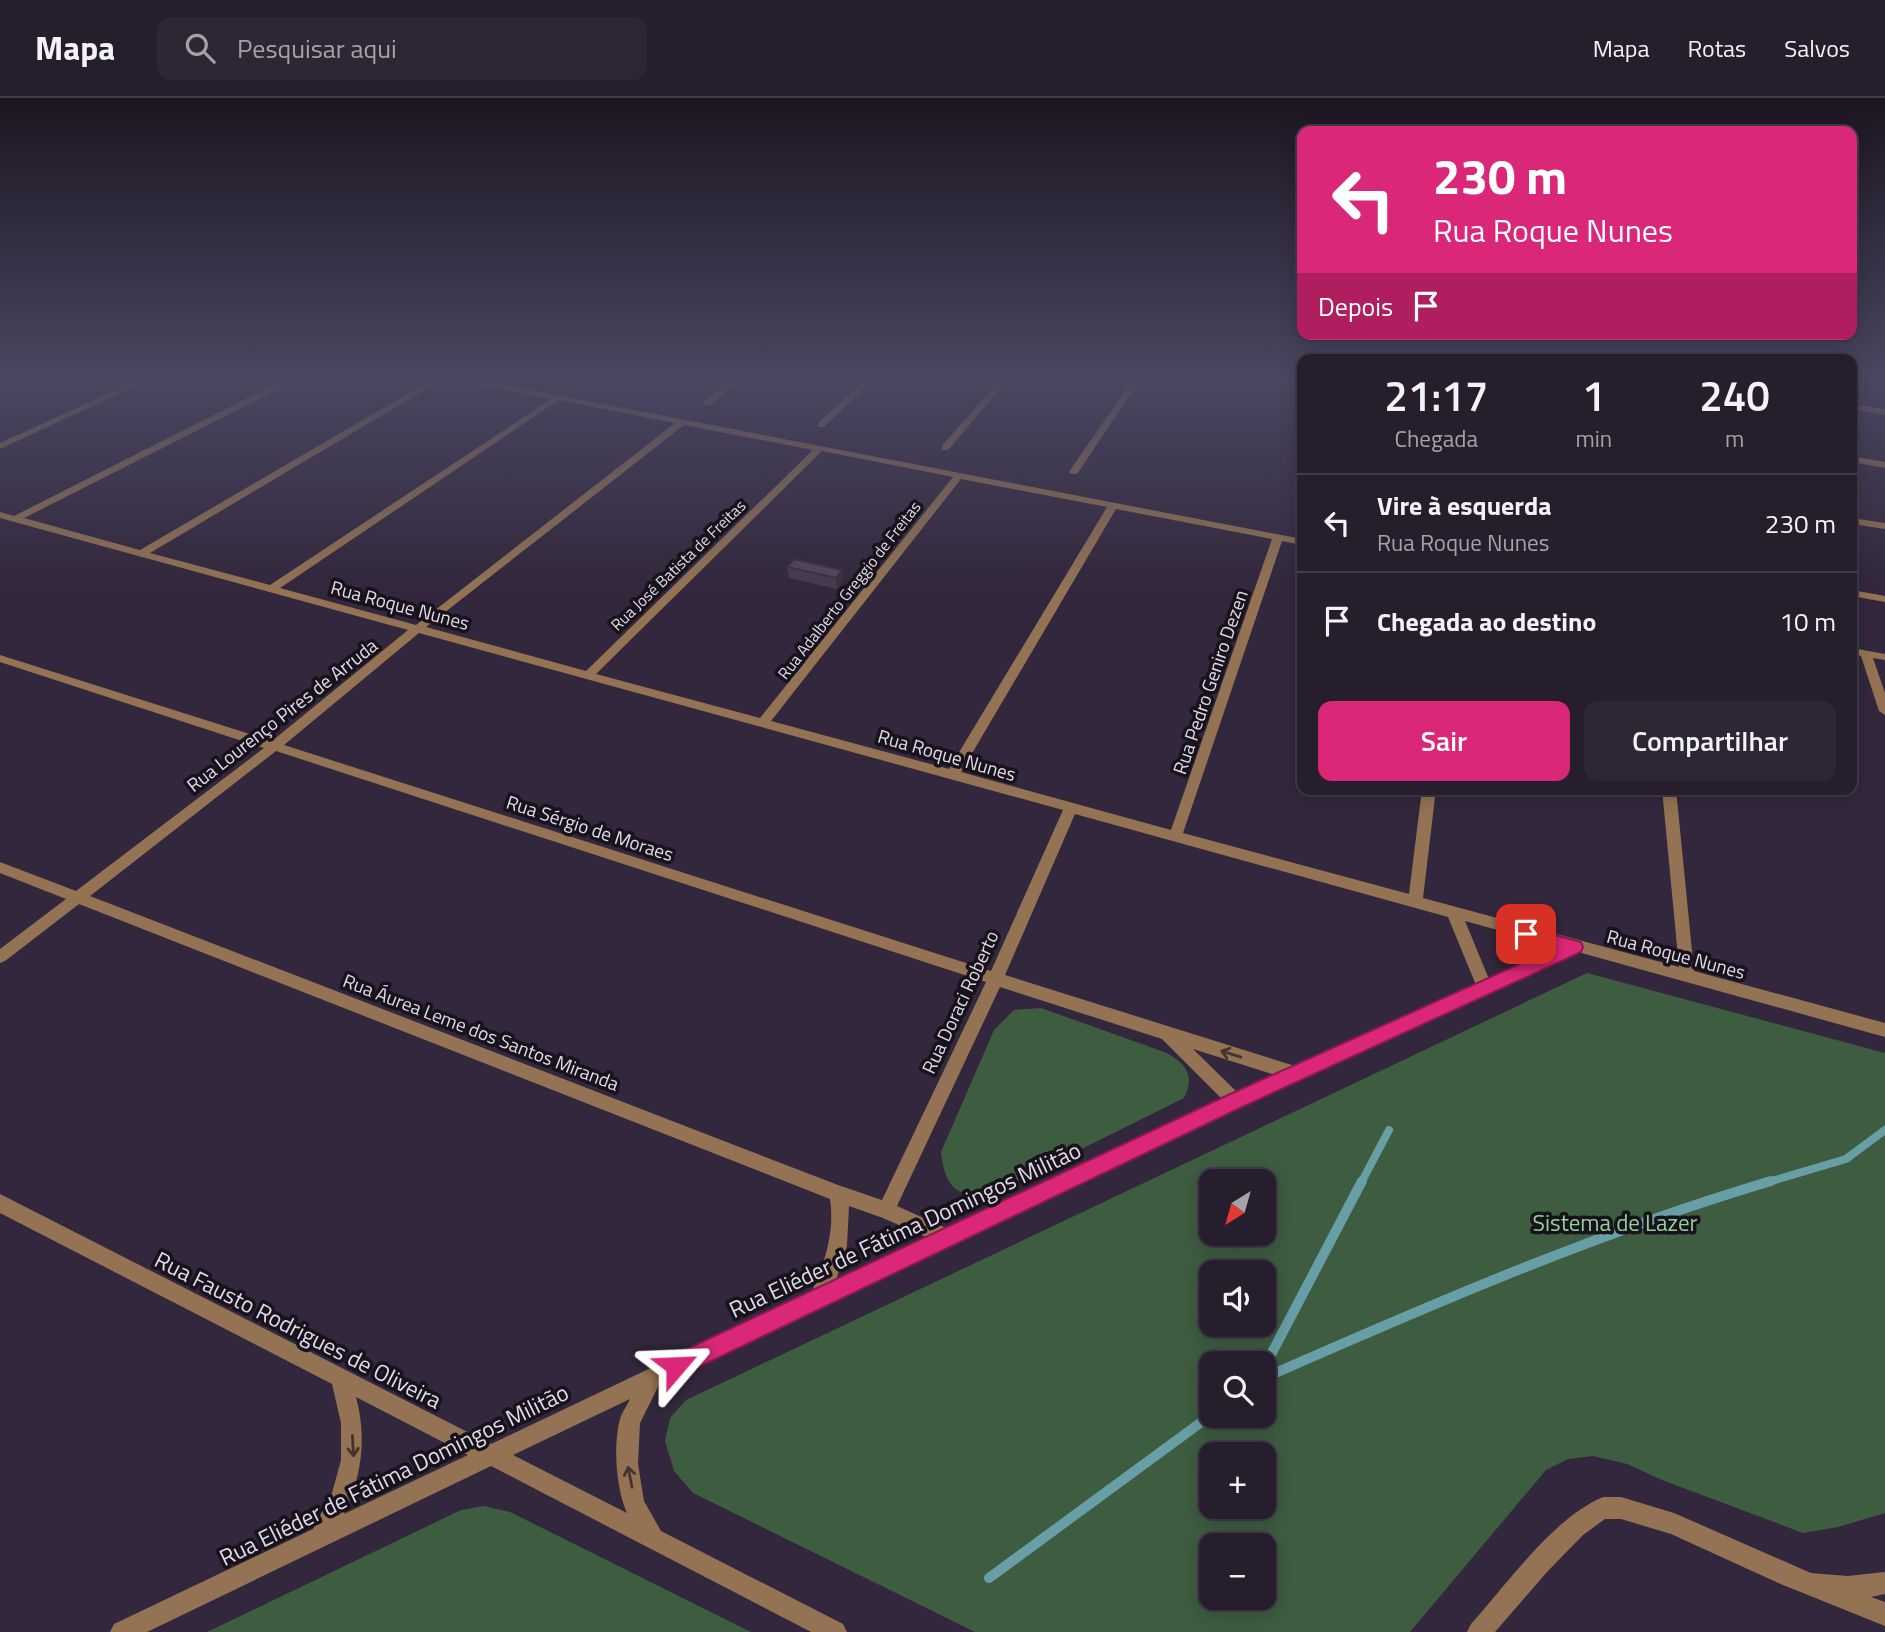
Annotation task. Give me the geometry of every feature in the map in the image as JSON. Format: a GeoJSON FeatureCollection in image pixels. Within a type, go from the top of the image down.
{"type":"FeatureCollection","features":[{"type":"Feature","properties":{"kind":"street"},"geometry":{"type":"LineString","coordinates":[[15,519],[156,448]]}},
{"type":"Feature","properties":{"kind":"street"},"geometry":{"type":"LineString","coordinates":[[140,554],[322,448]]}},
{"type":"Feature","properties":{"kind":"street"},"geometry":{"type":"LineString","coordinates":[[270,590],[482,448]]}},
{"type":"Feature","properties":{"kind":"street","name":"Rua Lourenço Pires de Arruda"},"geometry":{"type":"LineString","coordinates":[[0,957],[272,748],[417,629],[649,448]]}},
{"type":"Feature","properties":{"kind":"street"},"geometry":{"type":"LineString","coordinates":[[820,448],[1297,541]]}},
{"type":"Feature","properties":{"kind":"street","name":"Rua José Batista de Freitas"},"geometry":{"type":"LineString","coordinates":[[588,676],[820,448]]}},
{"type":"Feature","properties":{"kind":"street"},"geometry":{"type":"LineString","coordinates":[[1074,472],[1091,448]]}},
{"type":"Feature","properties":{"kind":"street"},"geometry":{"type":"LineString","coordinates":[[1857,460],[1885,464]]}},
{"type":"Feature","properties":{"kind":"street","name":"Rua Adalberto Greggio de Freitas"},"geometry":{"type":"LineString","coordinates":[[763,723],[959,475]]}},
{"type":"Feature","properties":{"kind":"street"},"geometry":{"type":"LineString","coordinates":[[952,776],[1113,505]]}},
{"type":"Feature","properties":{"kind":"street","name":"Rua Roque Nunes"},"geometry":{"type":"LineString","coordinates":[[0,515],[1885,1030]]}},
{"type":"Feature","properties":{"kind":"street"},"geometry":{"type":"LineString","coordinates":[[1857,522],[1885,526]]}},
{"type":"Feature","properties":{"kind":"street","name":"Rua Pedro Geniro Dezen"},"geometry":{"type":"LineString","coordinates":[[1175,838],[1278,537]]}},
{"type":"Feature","properties":{"kind":"street"},"geometry":{"type":"LineString","coordinates":[[1857,594],[1885,599]]}},
{"type":"Feature","properties":{"kind":"street"},"geometry":{"type":"LineString","coordinates":[[1857,652],[1885,657]]}},
{"type":"Feature","properties":{"kind":"street"},"geometry":{"type":"LineString","coordinates":[[1866,653],[1885,710]]}},
{"type":"Feature","properties":{"kind":"street","name":"Rua Sérgio de Moraes"},"geometry":{"type":"LineString","coordinates":[[0,658],[995,981],[1297,1074]]}},
{"type":"Feature","properties":{"kind":"street"},"geometry":{"type":"LineString","coordinates":[[1415,902],[1428,795]]}},
{"type":"Feature","properties":{"kind":"street"},"geometry":{"type":"LineString","coordinates":[[1670,795],[1687,975]]}},
{"type":"Feature","properties":{"kind":"street","name":"Rua Doraci Roberto"},"geometry":{"type":"LineString","coordinates":[[886,1210],[995,981],[1070,809]]}},
{"type":"Feature","properties":{"kind":"street","name":"Rua Áurea Leme dos Santos Miranda"},"geometry":{"type":"LineString","coordinates":[[0,866],[838,1194],[886,1210],[946,1237]]}},
{"type":"Feature","properties":{"kind":"street"},"geometry":{"type":"LineString","coordinates":[[1454,913],[1485,987]]}},
{"type":"Feature","properties":{"kind":"street","name":"Rua Eliéder de Fátima Domingos Militão"},"geometry":{"type":"LineString","coordinates":[[122,1632],[820,1296],[1235,1101],[1574,947]]}},
{"type":"Feature","properties":{"kind":"street","name":"Rua Sérgio de Moraes"},"geometry":{"type":"LineString","coordinates":[[1167,1034],[1235,1101]]}},
{"type":"Feature","properties":{"kind":"street"},"geometry":{"type":"LineString","coordinates":[[820,1296],[833,1269],[843,1213],[838,1194]]}},
{"type":"Feature","properties":{"kind":"street","name":"Rua Fausto Rodrigues de Oliveira"},"geometry":{"type":"LineString","coordinates":[[0,1203],[489,1457],[835,1632]]}},
{"type":"Feature","properties":{"kind":"street"},"geometry":{"type":"LineString","coordinates":[[652,1378],[630,1421],[627,1464],[634,1504],[654,1540]]}},
{"type":"Feature","properties":{"kind":"street"},"geometry":{"type":"LineString","coordinates":[[321,1537],[341,1501],[354,1457],[351,1413],[341,1379]]}},
{"type":"Feature","properties":{"kind":"street"},"geometry":{"type":"LineString","coordinates":[[1479,1632],[1580,1521],[1604,1508],[1639,1510],[1885,1614]]}},
{"type":"Feature","properties":{"kind":"street"},"geometry":{"type":"LineString","coordinates":[[1812,1584],[1863,1587],[1885,1583]]}},
{"type":"Feature","properties":{"kind":"green space","name":"Sistema de Lazer"},"geometry":{"type":"Polygon","coordinates":[[[1587,973],[1885,1053],[1885,1513],[1838,1527],[1803,1533],[1662,1480],[1627,1464],[1593,1456],[1568,1459],[1546,1470],[1410,1632],[975,1632],[693,1493],[674,1471],[665,1441],[670,1418],[686,1400],[1587,973]]]}},
{"type":"Feature","properties":{"kind":"green space"},"geometry":{"type":"Polygon","coordinates":[[[1041,1008],[1167,1053],[1180,1062],[1189,1077],[1184,1098],[1003,1188],[978,1194],[960,1191],[947,1178],[941,1152],[994,1030],[1014,1010],[1041,1008]]]}},
{"type":"Feature","properties":{"kind":"green space"},"geometry":{"type":"Polygon","coordinates":[[[484,1506],[510,1512],[751,1632],[207,1632],[461,1510],[484,1506]]]}},
{"type":"Feature","properties":{"kind":"building"},"geometry":{"type":"Polygon","coordinates":[[[794,559],[842,570],[836,578],[787,567],[794,559]]]}},
{"type":"Feature","properties":{"kind":"waterway"},"geometry":{"type":"LineString","coordinates":[[1361,1183],[1389,1130]]}},
{"type":"Feature","properties":{"kind":"waterway"},"geometry":{"type":"LineString","coordinates":[[1765,1183],[1846,1159],[1885,1130]]}},
{"type":"Feature","properties":{"kind":"waterway"},"geometry":{"type":"LineString","coordinates":[[1273,1351],[1362,1181]]}},
{"type":"Feature","properties":{"kind":"waterway"},"geometry":{"type":"LineString","coordinates":[[1276,1373],[1451,1297],[1577,1247],[1641,1223],[1771,1181]]}},
{"type":"Feature","properties":{"kind":"waterway"},"geometry":{"type":"LineString","coordinates":[[989,1578],[1199,1424]]}},
{"type":"Feature","properties":{"kind":"route"},"geometry":{"type":"LineString","coordinates":[[676,1366],[1235,1101],[1574,947],[1526,934]]}}]}
